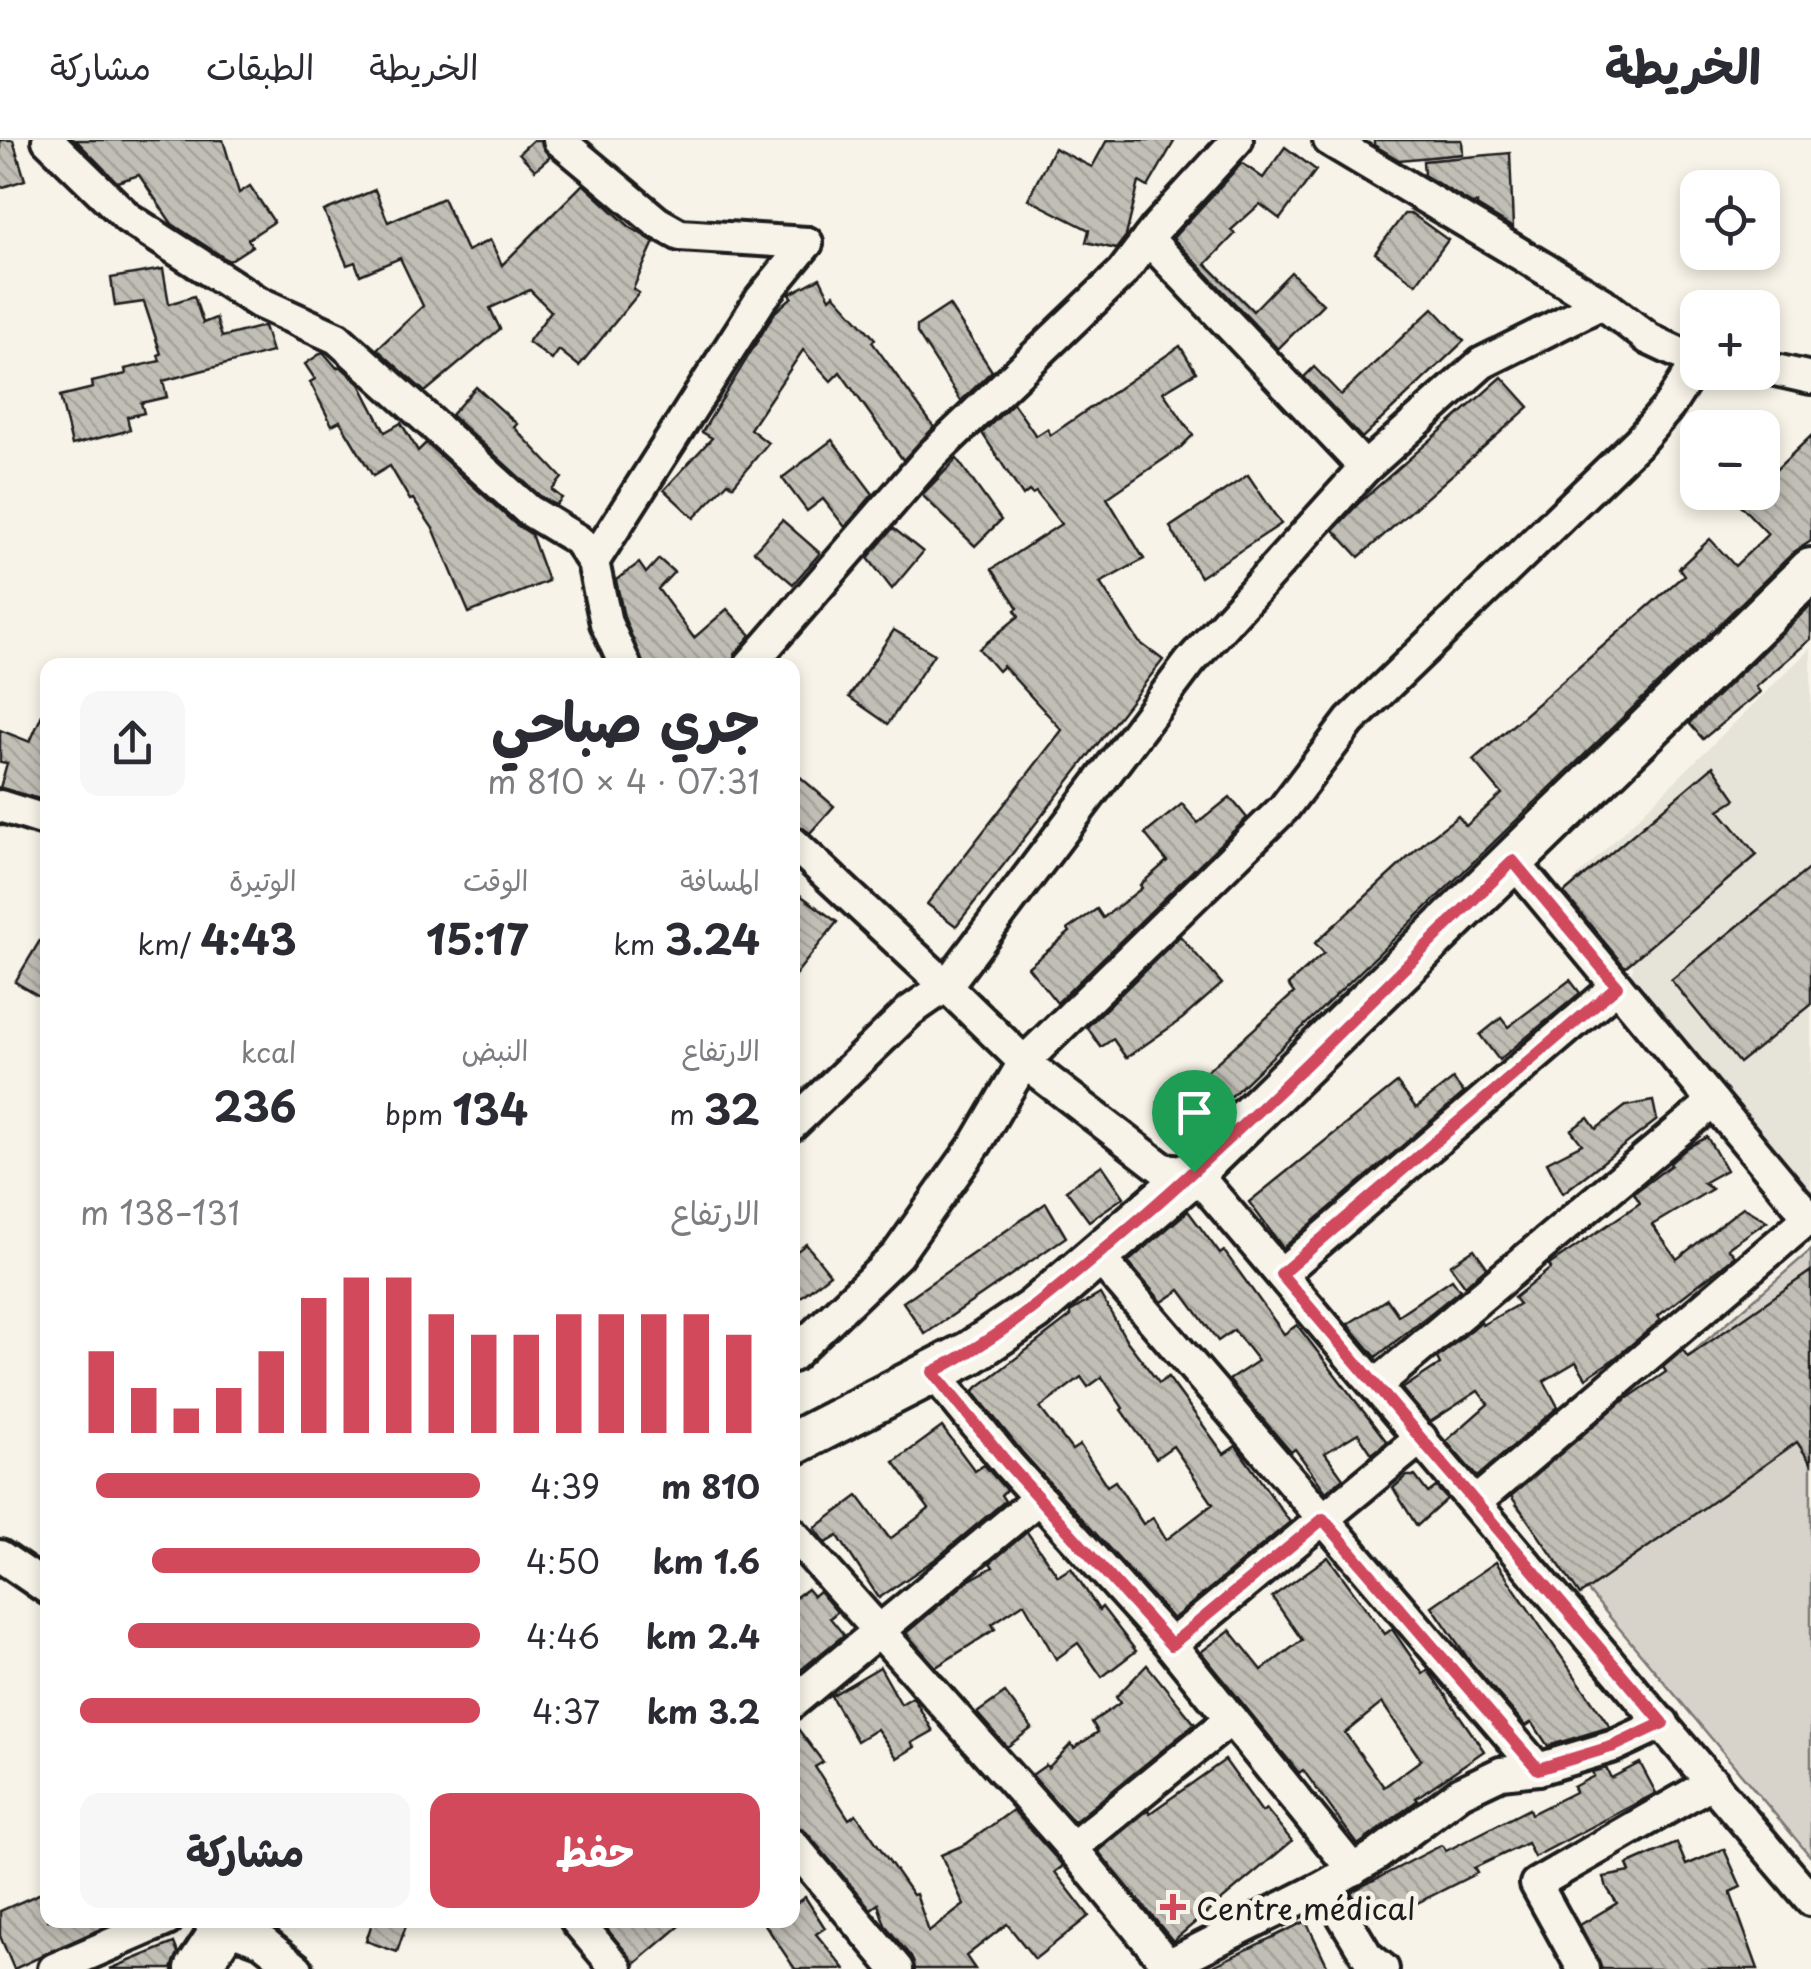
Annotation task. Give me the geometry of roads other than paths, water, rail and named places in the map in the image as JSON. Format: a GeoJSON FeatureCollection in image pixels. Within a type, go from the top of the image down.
{"type":"FeatureCollection","features":[{"type":"Feature","properties":{"kind":"street"},"geometry":{"type":"LineString","coordinates":[[48,140],[128,218],[258,302],[337,338],[528,510],[578,540],[594,562],[606,623],[622,658]]}},
{"type":"Feature","properties":{"kind":"street"},"geometry":{"type":"LineString","coordinates":[[559,140],[658,222],[680,235],[807,242],[761,298],[594,562]]}},
{"type":"Feature","properties":{"kind":"street"},"geometry":{"type":"LineString","coordinates":[[756,658],[932,455],[1122,273],[1236,140]]}},
{"type":"Feature","properties":{"kind":"street"},"geometry":{"type":"LineString","coordinates":[[1329,140],[1602,303],[1649,339],[1680,353]]}},
{"type":"Feature","properties":{"kind":"street"},"geometry":{"type":"LineString","coordinates":[[1148,239],[1365,468]]}},
{"type":"Feature","properties":{"kind":"street"},"geometry":{"type":"LineString","coordinates":[[800,1117],[910,1012],[946,986],[1190,662],[1365,468],[1482,364],[1602,303]]}},
{"type":"Feature","properties":{"kind":"street"},"geometry":{"type":"LineString","coordinates":[[1780,371],[1811,378]]}},
{"type":"Feature","properties":{"kind":"street"},"geometry":{"type":"LineString","coordinates":[[800,1348],[897,1255],[976,1142],[1024,1062],[1284,808],[1350,721],[1640,440],[1680,388]]}},
{"type":"Feature","properties":{"kind":"street"},"geometry":{"type":"LineString","coordinates":[[800,1440],[970,1353],[1034,1310],[1194,1172],[1811,570]]}},
{"type":"Feature","properties":{"kind":"street"},"geometry":{"type":"LineString","coordinates":[[0,806],[40,818]]}},
{"type":"Feature","properties":{"kind":"street"},"geometry":{"type":"LineString","coordinates":[[800,849],[1024,1062],[1163,1169],[1194,1172],[1811,1900]]}},
{"type":"Feature","properties":{"kind":"street"},"geometry":{"type":"LineString","coordinates":[[1476,1502],[1810,1217],[1513,861]]}},
{"type":"Feature","properties":{"kind":"street"},"geometry":{"type":"LineString","coordinates":[[1281,1274],[1617,986]]}},
{"type":"Feature","properties":{"kind":"street"},"geometry":{"type":"LineString","coordinates":[[1376,1385],[1714,1102]]}},
{"type":"Feature","properties":{"kind":"street"},"geometry":{"type":"LineString","coordinates":[[1097,1255],[1538,1769]]}},
{"type":"Feature","properties":{"kind":"street"},"geometry":{"type":"LineString","coordinates":[[933,1372],[1171,1645],[1352,1870]]}},
{"type":"Feature","properties":{"kind":"street"},"geometry":{"type":"LineString","coordinates":[[1171,1645],[1421,1438]]}},
{"type":"Feature","properties":{"kind":"street"},"geometry":{"type":"LineString","coordinates":[[800,1695],[1039,1498]]}},
{"type":"Feature","properties":{"kind":"street"},"geometry":{"type":"LineString","coordinates":[[800,1541],[1072,1848],[1166,1967],[1377,1856],[1461,1792],[1501,1774],[1538,1769],[1614,1746],[1663,1723]]}},
{"type":"Feature","properties":{"kind":"street"},"geometry":{"type":"LineString","coordinates":[[0,1556],[40,1584]]}},
{"type":"Feature","properties":{"kind":"street"},"geometry":{"type":"LineString","coordinates":[[1072,1848],[1231,1718]]}},
{"type":"Feature","properties":{"kind":"street"},"geometry":{"type":"LineString","coordinates":[[1583,1969],[1536,1884],[1713,1782]]}},
{"type":"Feature","properties":{"kind":"street"},"geometry":{"type":"LineString","coordinates":[[800,1854],[897,1969]]}},
{"type":"Feature","properties":{"kind":"street"},"geometry":{"type":"LineString","coordinates":[[1324,1886],[1366,1956],[1383,1969]]}},
{"type":"Feature","properties":{"kind":"street"},"geometry":{"type":"LineString","coordinates":[[54,1969],[149,1928]]}},
{"type":"Feature","properties":{"kind":"street"},"geometry":{"type":"LineString","coordinates":[[197,1969],[217,1928]]}},
{"type":"Feature","properties":{"kind":"street"},"geometry":{"type":"LineString","coordinates":[[231,1928],[262,1941],[298,1969]]}},
{"type":"Feature","properties":{"kind":"street"},"geometry":{"type":"LineString","coordinates":[[583,1928],[617,1969]]}},
{"type":"Feature","properties":{"kind":"place","name":"Centre médical"},"geometry":{"type":"Point","coordinates":[1173,1907]}}]}
